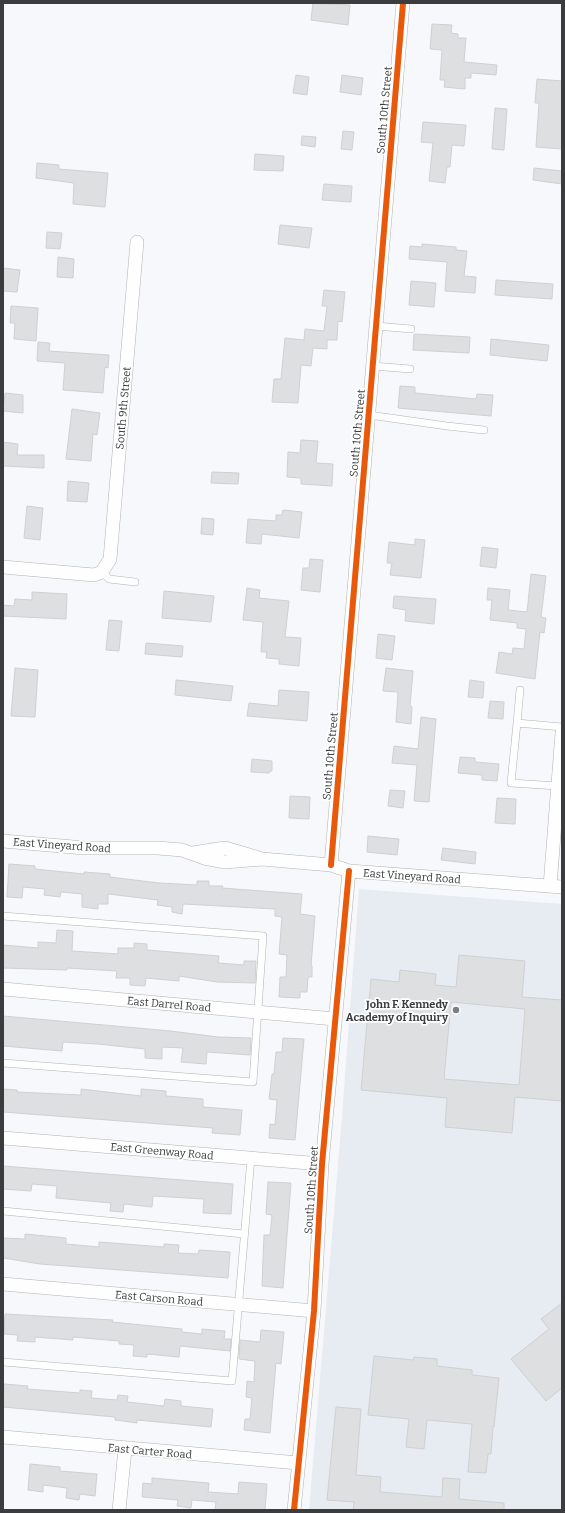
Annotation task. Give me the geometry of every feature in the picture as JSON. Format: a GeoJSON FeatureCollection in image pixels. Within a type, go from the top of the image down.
{"type":"FeatureCollection","features":[{"type":"Feature","properties":{"kind":"street","name":"South 10th Street"},"geometry":{"type":"LineString","coordinates":[[331,865],[403,3]]}},
{"type":"Feature","properties":{"kind":"street","name":"South 9th Street"},"geometry":{"type":"LineString","coordinates":[[102,572],[110,560],[137,242]]}},
{"type":"Feature","properties":{"kind":"street"},"geometry":{"type":"LineString","coordinates":[[3,567],[94,575],[102,572]]}},
{"type":"Feature","properties":{"kind":"street"},"geometry":{"type":"LineString","coordinates":[[556,886],[558,786],[562,733]]}},
{"type":"Feature","properties":{"kind":"street","name":"East Vineyard Road"},"geometry":{"type":"LineString","coordinates":[[3,841],[104,849],[128,847],[158,848],[193,853],[204,858],[224,862],[262,859],[331,865],[349,871],[556,886]]}},
{"type":"Feature","properties":{"kind":"street","name":"South 10th Street"},"geometry":{"type":"LineString","coordinates":[[294,1510],[314,1311],[322,1164],[349,871]]}},
{"type":"Feature","properties":{"kind":"street","name":"East Darrel Road"},"geometry":{"type":"LineString","coordinates":[[3,989],[335,1019]]}},
{"type":"Feature","properties":{"kind":"street","name":"East Greenway Road"},"geometry":{"type":"LineString","coordinates":[[3,1138],[322,1164]]}},
{"type":"Feature","properties":{"kind":"street","name":"East Carson Road"},"geometry":{"type":"LineString","coordinates":[[3,1284],[314,1311]]}},
{"type":"Feature","properties":{"kind":"street","name":"East Carter Road"},"geometry":{"type":"LineString","coordinates":[[3,1438],[298,1463]]}},
{"type":"Feature","properties":{"kind":"street"},"geometry":{"type":"LineString","coordinates":[[119,1510],[125,1449]]}},
{"type":"Feature","properties":{"kind":"lane"},"geometry":{"type":"LineString","coordinates":[[376,326],[411,328]]}},
{"type":"Feature","properties":{"kind":"lane"},"geometry":{"type":"LineString","coordinates":[[373,366],[410,369]]}},
{"type":"Feature","properties":{"kind":"lane"},"geometry":{"type":"LineString","coordinates":[[369,415],[484,430]]}},
{"type":"Feature","properties":{"kind":"lane"},"geometry":{"type":"LineString","coordinates":[[102,572],[109,579],[135,582]]}},
{"type":"Feature","properties":{"kind":"lane"},"geometry":{"type":"LineString","coordinates":[[520,690],[511,783],[558,786]]}},
{"type":"Feature","properties":{"kind":"lane"},"geometry":{"type":"LineString","coordinates":[[517,723],[562,727]]}},
{"type":"Feature","properties":{"kind":"lane"},"geometry":{"type":"LineString","coordinates":[[3,916],[263,936],[259,1012],[253,1082],[3,1062]]}},
{"type":"Feature","properties":{"kind":"lane"},"geometry":{"type":"LineString","coordinates":[[3,1362],[232,1381],[251,1158]]}},
{"type":"Feature","properties":{"kind":"lane"},"geometry":{"type":"LineString","coordinates":[[3,1211],[244,1234]]}},
{"type":"Feature","properties":{"kind":"shaded area"},"geometry":{"type":"Polygon","coordinates":[[[359,889],[562,904],[562,1510],[309,1510],[342,1116],[359,889]]]}},
{"type":"Feature","properties":{"kind":"building"},"geometry":{"type":"Polygon","coordinates":[[[313,3],[350,5],[348,25],[311,20],[313,3]]]}},
{"type":"Feature","properties":{"kind":"building"},"geometry":{"type":"Polygon","coordinates":[[[432,24],[452,25],[451,33],[458,34],[458,38],[466,38],[464,62],[497,65],[496,75],[471,73],[471,78],[465,78],[465,89],[444,87],[445,80],[440,80],[442,50],[430,49],[432,24]]]}},
{"type":"Feature","properties":{"kind":"building"},"geometry":{"type":"Polygon","coordinates":[[[296,75],[309,77],[307,95],[293,93],[296,75]]]}},
{"type":"Feature","properties":{"kind":"building"},"geometry":{"type":"Polygon","coordinates":[[[342,75],[363,78],[361,95],[340,92],[342,75]]]}},
{"type":"Feature","properties":{"kind":"building"},"geometry":{"type":"Polygon","coordinates":[[[537,79],[562,81],[562,149],[536,147],[539,103],[535,103],[537,79]]]}},
{"type":"Feature","properties":{"kind":"building"},"geometry":{"type":"Polygon","coordinates":[[[495,108],[507,109],[504,150],[492,149],[495,108]]]}},
{"type":"Feature","properties":{"kind":"building"},"geometry":{"type":"Polygon","coordinates":[[[423,122],[466,125],[464,146],[452,145],[450,167],[447,167],[445,183],[429,181],[433,143],[421,142],[423,122]]]}},
{"type":"Feature","properties":{"kind":"building"},"geometry":{"type":"Polygon","coordinates":[[[343,131],[354,132],[352,150],[341,149],[343,131]]]}},
{"type":"Feature","properties":{"kind":"building"},"geometry":{"type":"Polygon","coordinates":[[[302,136],[316,137],[315,147],[301,145],[302,136]]]}},
{"type":"Feature","properties":{"kind":"building"},"geometry":{"type":"Polygon","coordinates":[[[255,154],[284,156],[283,171],[254,170],[255,154]]]}},
{"type":"Feature","properties":{"kind":"building"},"geometry":{"type":"Polygon","coordinates":[[[37,163],[59,165],[59,169],[108,173],[105,207],[73,204],[74,183],[36,178],[37,163]]]}},
{"type":"Feature","properties":{"kind":"building"},"geometry":{"type":"Polygon","coordinates":[[[534,168],[562,171],[562,184],[533,180],[534,168]]]}},
{"type":"Feature","properties":{"kind":"building"},"geometry":{"type":"Polygon","coordinates":[[[324,184],[352,186],[351,202],[322,200],[324,184]]]}},
{"type":"Feature","properties":{"kind":"building"},"geometry":{"type":"Polygon","coordinates":[[[280,225],[312,228],[309,248],[278,244],[280,225]]]}},
{"type":"Feature","properties":{"kind":"building"},"geometry":{"type":"Polygon","coordinates":[[[47,232],[62,233],[60,249],[46,248],[47,232]]]}},
{"type":"Feature","properties":{"kind":"building"},"geometry":{"type":"Polygon","coordinates":[[[422,244],[456,247],[456,250],[467,251],[464,276],[476,277],[475,293],[445,291],[447,262],[409,259],[410,246],[422,247],[422,244]]]}},
{"type":"Feature","properties":{"kind":"building"},"geometry":{"type":"Polygon","coordinates":[[[58,257],[74,259],[73,278],[57,277],[58,257]]]}},
{"type":"Feature","properties":{"kind":"building"},"geometry":{"type":"Polygon","coordinates":[[[3,268],[20,270],[17,292],[3,291],[3,268]]]}},
{"type":"Feature","properties":{"kind":"building"},"geometry":{"type":"Polygon","coordinates":[[[496,280],[553,284],[552,299],[495,295],[496,280]]]}},
{"type":"Feature","properties":{"kind":"building"},"geometry":{"type":"Polygon","coordinates":[[[411,281],[436,283],[434,307],[409,305],[411,281]]]}},
{"type":"Feature","properties":{"kind":"building"},"geometry":{"type":"Polygon","coordinates":[[[324,290],[345,292],[342,322],[338,321],[337,340],[327,340],[327,349],[313,348],[311,366],[301,365],[298,403],[272,402],[274,379],[281,379],[285,338],[304,340],[305,329],[324,331],[327,306],[322,306],[324,290]]]}},
{"type":"Feature","properties":{"kind":"building"},"geometry":{"type":"Polygon","coordinates":[[[11,306],[38,308],[36,341],[14,339],[15,323],[10,323],[11,306]]]}},
{"type":"Feature","properties":{"kind":"building"},"geometry":{"type":"Polygon","coordinates":[[[414,334],[470,337],[469,353],[413,350],[414,334]]]}},
{"type":"Feature","properties":{"kind":"building"},"geometry":{"type":"Polygon","coordinates":[[[491,339],[549,345],[547,361],[490,355],[491,339]]]}},
{"type":"Feature","properties":{"kind":"building"},"geometry":{"type":"Polygon","coordinates":[[[38,342],[50,343],[49,351],[109,355],[108,368],[105,367],[103,393],[63,390],[65,363],[37,361],[38,342]]]}},
{"type":"Feature","properties":{"kind":"building"},"geometry":{"type":"Polygon","coordinates":[[[400,386],[415,387],[415,393],[476,399],[477,394],[493,395],[491,416],[398,408],[400,386]]]}},
{"type":"Feature","properties":{"kind":"building"},"geometry":{"type":"Polygon","coordinates":[[[5,393],[23,395],[23,413],[3,411],[5,393]]]}},
{"type":"Feature","properties":{"kind":"building"},"geometry":{"type":"Polygon","coordinates":[[[72,409],[100,413],[97,435],[93,434],[91,461],[66,459],[72,409]]]}},
{"type":"Feature","properties":{"kind":"building"},"geometry":{"type":"Polygon","coordinates":[[[301,440],[318,441],[316,463],[333,464],[332,486],[301,484],[301,478],[287,477],[288,452],[300,453],[301,440]]]}},
{"type":"Feature","properties":{"kind":"building"},"geometry":{"type":"Polygon","coordinates":[[[3,442],[18,444],[17,455],[44,455],[44,468],[3,466],[3,442]]]}},
{"type":"Feature","properties":{"kind":"building"},"geometry":{"type":"Polygon","coordinates":[[[212,472],[239,473],[238,484],[211,483],[212,472]]]}},
{"type":"Feature","properties":{"kind":"building"},"geometry":{"type":"Polygon","coordinates":[[[68,481],[89,483],[87,502],[67,501],[68,481]]]}},
{"type":"Feature","properties":{"kind":"building"},"geometry":{"type":"Polygon","coordinates":[[[27,506],[43,508],[40,540],[24,538],[27,506]]]}},
{"type":"Feature","properties":{"kind":"building"},"geometry":{"type":"Polygon","coordinates":[[[283,510],[302,512],[299,538],[262,534],[261,544],[246,543],[248,519],[276,521],[276,515],[282,515],[283,510]]]}},
{"type":"Feature","properties":{"kind":"building"},"geometry":{"type":"Polygon","coordinates":[[[202,518],[214,519],[213,535],[201,534],[202,518]]]}},
{"type":"Feature","properties":{"kind":"building"},"geometry":{"type":"Polygon","coordinates":[[[415,539],[425,540],[421,578],[390,575],[392,563],[387,563],[389,542],[415,545],[415,539]]]}},
{"type":"Feature","properties":{"kind":"building"},"geometry":{"type":"Polygon","coordinates":[[[482,547],[498,549],[496,568],[480,566],[482,547]]]}},
{"type":"Feature","properties":{"kind":"building"},"geometry":{"type":"Polygon","coordinates":[[[310,559],[323,560],[320,592],[301,590],[303,568],[309,568],[310,559]]]}},
{"type":"Feature","properties":{"kind":"building"},"geometry":{"type":"Polygon","coordinates":[[[531,574],[546,576],[541,617],[546,618],[544,633],[540,632],[535,679],[496,673],[499,652],[512,654],[513,648],[524,649],[526,629],[517,628],[517,623],[490,620],[492,600],[487,600],[488,588],[510,590],[508,610],[527,612],[531,574]]]}},
{"type":"Feature","properties":{"kind":"building"},"geometry":{"type":"Polygon","coordinates":[[[247,588],[260,590],[259,598],[289,601],[285,637],[301,638],[299,666],[279,664],[279,659],[266,658],[267,652],[261,652],[263,622],[243,620],[247,588]]]}},
{"type":"Feature","properties":{"kind":"building"},"geometry":{"type":"Polygon","coordinates":[[[164,591],[214,596],[211,622],[162,618],[164,591]]]}},
{"type":"Feature","properties":{"kind":"building"},"geometry":{"type":"Polygon","coordinates":[[[32,592],[67,594],[66,619],[3,616],[3,605],[14,606],[15,599],[32,600],[32,592]]]}},
{"type":"Feature","properties":{"kind":"building"},"geometry":{"type":"Polygon","coordinates":[[[394,596],[436,599],[434,624],[405,621],[406,610],[393,608],[394,596]]]}},
{"type":"Feature","properties":{"kind":"building"},"geometry":{"type":"Polygon","coordinates":[[[109,620],[122,621],[119,651],[106,650],[109,620]]]}},
{"type":"Feature","properties":{"kind":"building"},"geometry":{"type":"Polygon","coordinates":[[[378,634],[395,636],[392,660],[376,658],[378,634]]]}},
{"type":"Feature","properties":{"kind":"building"},"geometry":{"type":"Polygon","coordinates":[[[146,643],[183,646],[182,657],[145,654],[146,643]]]}},
{"type":"Feature","properties":{"kind":"building"},"geometry":{"type":"Polygon","coordinates":[[[15,668],[38,670],[35,717],[11,716],[15,668]]]}},
{"type":"Feature","properties":{"kind":"building"},"geometry":{"type":"Polygon","coordinates":[[[386,668],[413,671],[410,706],[412,707],[411,724],[396,722],[398,692],[383,691],[386,668]]]}},
{"type":"Feature","properties":{"kind":"building"},"geometry":{"type":"Polygon","coordinates":[[[176,680],[233,686],[231,701],[175,695],[176,680]]]}},
{"type":"Feature","properties":{"kind":"building"},"geometry":{"type":"Polygon","coordinates":[[[470,680],[484,682],[483,698],[468,697],[470,680]]]}},
{"type":"Feature","properties":{"kind":"building"},"geometry":{"type":"Polygon","coordinates":[[[279,690],[309,692],[307,721],[247,716],[249,703],[278,706],[279,690]]]}},
{"type":"Feature","properties":{"kind":"building"},"geometry":{"type":"Polygon","coordinates":[[[490,701],[504,702],[503,719],[488,718],[490,701]]]}},
{"type":"Feature","properties":{"kind":"building"},"geometry":{"type":"Polygon","coordinates":[[[421,717],[436,719],[429,802],[414,801],[417,765],[392,763],[394,746],[418,749],[421,717]]]}},
{"type":"Feature","properties":{"kind":"building"},"geometry":{"type":"Polygon","coordinates":[[[460,757],[475,758],[475,762],[499,764],[497,781],[482,780],[482,775],[458,773],[460,757]]]}},
{"type":"Feature","properties":{"kind":"building"},"geometry":{"type":"Polygon","coordinates":[[[252,759],[272,761],[272,771],[269,773],[251,772],[252,759]]]}},
{"type":"Feature","properties":{"kind":"building"},"geometry":{"type":"Polygon","coordinates":[[[390,790],[405,791],[403,808],[388,806],[390,790]]]}},
{"type":"Feature","properties":{"kind":"building"},"geometry":{"type":"Polygon","coordinates":[[[290,796],[310,797],[309,819],[289,818],[290,796]]]}},
{"type":"Feature","properties":{"kind":"building"},"geometry":{"type":"Polygon","coordinates":[[[497,798],[516,799],[515,824],[495,823],[497,798]]]}},
{"type":"Feature","properties":{"kind":"building"},"geometry":{"type":"Polygon","coordinates":[[[368,836],[399,839],[397,855],[367,852],[368,836]]]}},
{"type":"Feature","properties":{"kind":"building"},"geometry":{"type":"Polygon","coordinates":[[[443,848],[476,852],[475,864],[441,860],[443,848]]]}},
{"type":"Feature","properties":{"kind":"building"},"geometry":{"type":"Polygon","coordinates":[[[9,864],[35,866],[35,869],[84,874],[84,872],[110,874],[110,877],[159,883],[197,885],[197,881],[209,881],[209,886],[223,886],[222,888],[302,894],[300,914],[315,916],[311,966],[312,977],[308,977],[307,992],[300,992],[300,998],[279,997],[280,977],[286,977],[287,955],[279,954],[282,917],[275,916],[275,909],[183,904],[182,914],[172,912],[172,907],[157,905],[158,900],[108,894],[108,904],[98,904],[98,909],[82,907],[82,894],[61,892],[60,897],[44,895],[45,889],[23,887],[22,898],[7,897],[9,864]]]}},
{"type":"Feature","properties":{"kind":"building"},"geometry":{"type":"Polygon","coordinates":[[[57,930],[73,931],[72,951],[118,954],[118,948],[134,948],[134,943],[147,944],[147,950],[219,956],[218,963],[244,965],[244,961],[256,961],[255,983],[217,982],[179,976],[179,981],[146,978],[145,986],[130,985],[130,978],[116,978],[117,971],[67,968],[67,970],[3,968],[3,945],[38,948],[38,942],[56,943],[57,930]]]}},
{"type":"Feature","properties":{"kind":"building"},"geometry":{"type":"Polygon","coordinates":[[[459,955],[525,961],[522,997],[562,1000],[562,1101],[515,1097],[512,1133],[445,1127],[447,1098],[361,1090],[371,979],[399,982],[400,970],[436,974],[435,985],[456,987],[459,955]],[[451,1002],[444,1079],[519,1085],[525,1009],[451,1002]]]}},
{"type":"Feature","properties":{"kind":"building"},"geometry":{"type":"Polygon","coordinates":[[[3,1016],[171,1031],[218,1037],[251,1038],[250,1055],[207,1052],[206,1064],[181,1062],[183,1048],[162,1047],[162,1059],[145,1058],[145,1049],[98,1044],[63,1042],[62,1051],[3,1046],[3,1016]]]}},
{"type":"Feature","properties":{"kind":"building"},"geometry":{"type":"Polygon","coordinates":[[[283,1038],[304,1039],[295,1140],[269,1138],[270,1124],[275,1125],[277,1100],[269,1099],[272,1074],[274,1074],[276,1052],[282,1052],[283,1038]]]}},
{"type":"Feature","properties":{"kind":"building"},"geometry":{"type":"Polygon","coordinates":[[[3,1089],[17,1090],[17,1092],[81,1095],[81,1089],[141,1096],[141,1089],[166,1091],[166,1096],[203,1099],[203,1107],[242,1110],[240,1135],[212,1133],[213,1128],[3,1112],[3,1089]]]}},
{"type":"Feature","properties":{"kind":"building"},"geometry":{"type":"Polygon","coordinates":[[[3,1166],[233,1184],[231,1214],[203,1213],[204,1199],[153,1196],[152,1207],[124,1204],[123,1212],[110,1211],[111,1203],[56,1198],[57,1186],[32,1184],[31,1191],[3,1189],[3,1166]]]}},
{"type":"Feature","properties":{"kind":"building"},"geometry":{"type":"Polygon","coordinates":[[[268,1182],[291,1183],[283,1288],[262,1286],[264,1235],[270,1235],[272,1215],[266,1214],[268,1182]]]}},
{"type":"Feature","properties":{"kind":"building"},"geometry":{"type":"Polygon","coordinates":[[[25,1234],[66,1238],[66,1244],[99,1247],[99,1242],[164,1247],[164,1244],[179,1245],[178,1253],[198,1254],[199,1250],[230,1252],[228,1278],[40,1264],[3,1258],[3,1238],[25,1239],[25,1234]]]}},
{"type":"Feature","properties":{"kind":"building"},"geometry":{"type":"Polygon","coordinates":[[[562,1303],[562,1388],[546,1401],[511,1359],[549,1329],[541,1319],[562,1303]]]}},
{"type":"Feature","properties":{"kind":"building"},"geometry":{"type":"Polygon","coordinates":[[[5,1314],[113,1320],[112,1322],[182,1329],[182,1332],[202,1334],[202,1329],[225,1331],[224,1339],[231,1339],[230,1351],[180,1346],[179,1357],[147,1354],[147,1357],[133,1356],[134,1345],[119,1344],[119,1341],[73,1337],[73,1340],[35,1337],[35,1342],[17,1341],[18,1335],[4,1334],[5,1314]]]}},
{"type":"Feature","properties":{"kind":"building"},"geometry":{"type":"Polygon","coordinates":[[[261,1330],[284,1332],[281,1364],[276,1363],[270,1433],[244,1430],[245,1419],[250,1419],[252,1398],[246,1397],[247,1381],[254,1382],[255,1361],[239,1359],[240,1340],[260,1342],[261,1330]]]}},
{"type":"Feature","properties":{"kind":"building"},"geometry":{"type":"Polygon","coordinates":[[[374,1356],[413,1360],[414,1357],[437,1359],[437,1366],[472,1370],[472,1375],[499,1378],[491,1454],[488,1454],[486,1473],[468,1472],[472,1424],[427,1420],[424,1449],[406,1447],[409,1419],[368,1415],[374,1356]]]}},
{"type":"Feature","properties":{"kind":"building"},"geometry":{"type":"Polygon","coordinates":[[[4,1384],[28,1386],[27,1389],[80,1393],[80,1390],[92,1391],[91,1398],[117,1400],[118,1395],[128,1396],[127,1402],[164,1406],[165,1399],[181,1401],[181,1406],[213,1409],[211,1427],[137,1420],[137,1423],[115,1420],[115,1417],[3,1407],[4,1384]]]}},
{"type":"Feature","properties":{"kind":"building"},"geometry":{"type":"Polygon","coordinates":[[[336,1407],[361,1409],[356,1475],[381,1477],[380,1492],[442,1497],[443,1478],[460,1479],[459,1499],[504,1503],[504,1510],[353,1510],[354,1502],[327,1500],[336,1407]]]}},
{"type":"Feature","properties":{"kind":"building"},"geometry":{"type":"Polygon","coordinates":[[[30,1464],[60,1467],[60,1471],[97,1474],[95,1496],[80,1494],[79,1500],[66,1498],[67,1488],[43,1485],[43,1492],[28,1490],[30,1464]]]}},
{"type":"Feature","properties":{"kind":"building"},"geometry":{"type":"Polygon","coordinates":[[[152,1478],[209,1483],[208,1492],[238,1494],[239,1482],[267,1484],[265,1510],[215,1510],[216,1502],[192,1500],[191,1508],[177,1506],[178,1500],[142,1497],[143,1483],[152,1484],[152,1478]]]}},
{"type":"Feature","properties":{"kind":"cycle path"},"geometry":{"type":"LineString","coordinates":[[331,865],[403,3]]}},
{"type":"Feature","properties":{"kind":"cycle path"},"geometry":{"type":"LineString","coordinates":[[294,1510],[314,1311],[322,1164],[349,871]]}},
{"type":"Feature","properties":{"kind":"place","name":"John F. Kennedy Academy of Inquiry"},"geometry":{"type":"Point","coordinates":[456,1010]}}]}
